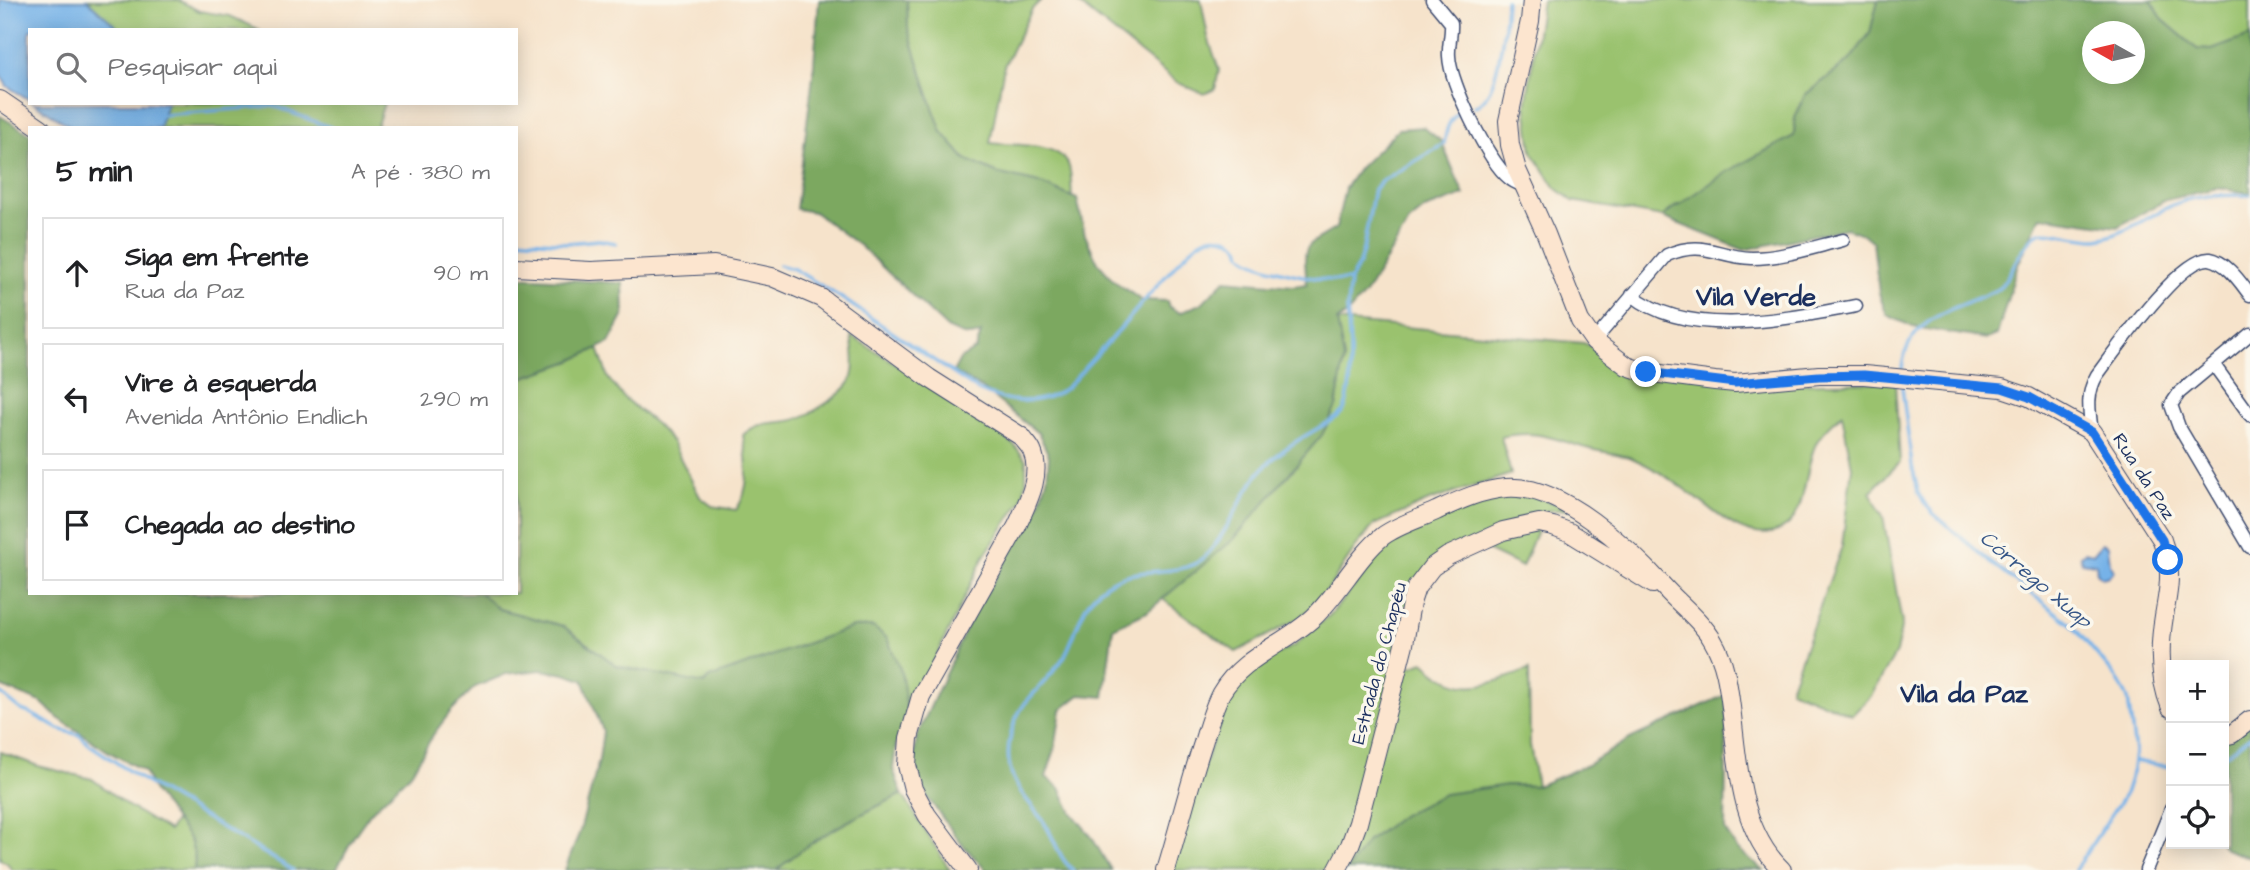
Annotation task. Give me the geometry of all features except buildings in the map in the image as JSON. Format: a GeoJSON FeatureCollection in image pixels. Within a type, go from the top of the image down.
{"type":"FeatureCollection","features":[{"type":"Feature","properties":{"kind":"main road"},"geometry":{"type":"LineString","coordinates":[[1532,0],[1530,21],[1508,121],[1510,145],[1524,186],[1580,321],[1594,341],[1627,366],[1646,372],[1714,382],[1864,375],[2002,388],[2029,397],[2092,432]]}},
{"type":"Feature","properties":{"kind":"main road"},"geometry":{"type":"LineString","coordinates":[[0,100],[38,126]]}},
{"type":"Feature","properties":{"kind":"main road"},"geometry":{"type":"LineString","coordinates":[[518,267],[617,270],[696,264],[739,268],[772,277],[821,298],[929,378],[1022,438],[1032,452],[1035,471],[1030,497],[1017,526],[921,696],[909,738],[907,765],[913,789],[928,815],[968,870]]}},
{"type":"Feature","properties":{"kind":"main road","name":"Rua da Paz"},"geometry":{"type":"LineString","coordinates":[[2092,432],[2162,540],[2168,560],[2169,587],[2161,658],[2166,697]]}},
{"type":"Feature","properties":{"kind":"main road"},"geometry":{"type":"LineString","coordinates":[[1166,870],[1210,718],[1234,675],[1252,659],[1316,616],[1384,536],[1483,492],[1518,488],[1558,501],[1609,534],[1647,568],[1713,639],[1722,658],[1743,790],[1753,828],[1773,861],[1782,870]]}},
{"type":"Feature","properties":{"kind":"main road","name":"Estrada do Chapéu"},"geometry":{"type":"LineString","coordinates":[[1337,870],[1358,823],[1404,645],[1414,595],[1422,578],[1432,567],[1448,556],[1503,531],[1539,523],[1569,533],[1674,598]]}},
{"type":"Feature","properties":{"kind":"main road"},"geometry":{"type":"LineString","coordinates":[[2229,735],[2250,720]]}},
{"type":"Feature","properties":{"kind":"street"},"geometry":{"type":"LineString","coordinates":[[1432,0],[1451,23],[1451,71],[1463,101],[1497,164],[1510,179],[1524,186]]}},
{"type":"Feature","properties":{"kind":"street"},"geometry":{"type":"LineString","coordinates":[[1594,341],[1667,255],[1681,249],[1695,247],[1753,258],[1774,256],[1843,240]]}},
{"type":"Feature","properties":{"kind":"street"},"geometry":{"type":"LineString","coordinates":[[2092,432],[2088,400],[2090,387],[2165,288],[2181,273],[2202,259],[2211,259],[2220,262],[2250,295]]}},
{"type":"Feature","properties":{"kind":"street"},"geometry":{"type":"LineString","coordinates":[[1632,295],[1643,304],[1671,315],[1731,323],[1790,318],[1856,306]]}},
{"type":"Feature","properties":{"kind":"street"},"geometry":{"type":"LineString","coordinates":[[2250,334],[2179,393],[2171,405],[2179,427],[2250,547]]}},
{"type":"Feature","properties":{"kind":"street"},"geometry":{"type":"LineString","coordinates":[[2214,365],[2250,415]]}},
{"type":"Feature","properties":{"kind":"street"},"geometry":{"type":"LineString","coordinates":[[2146,870],[2166,823]]}},
{"type":"Feature","properties":{"kind":"green space"},"geometry":{"type":"Polygon","coordinates":[[[87,0],[178,0],[199,11],[230,16],[256,28],[118,28],[87,0]]]}},
{"type":"Feature","properties":{"kind":"green space"},"geometry":{"type":"Polygon","coordinates":[[[819,0],[907,0],[908,29],[932,105],[942,132],[965,159],[996,173],[1039,183],[1077,199],[1085,235],[1098,263],[1114,281],[1141,300],[1167,301],[1169,307],[1180,313],[1202,303],[1225,280],[1293,286],[1307,284],[1307,248],[1336,228],[1345,188],[1359,168],[1399,129],[1423,127],[1441,141],[1464,195],[1425,209],[1409,222],[1365,294],[1337,321],[1344,359],[1336,407],[1322,435],[1234,539],[1147,612],[1113,628],[1104,697],[1080,695],[1061,710],[1055,749],[1046,777],[1060,788],[1072,813],[1091,836],[1111,870],[986,870],[961,843],[912,772],[917,736],[971,618],[1040,503],[1047,479],[1049,456],[1039,434],[982,388],[953,372],[960,359],[976,349],[981,333],[968,336],[947,328],[860,246],[814,212],[796,209],[813,76],[819,0]]]}},
{"type":"Feature","properties":{"kind":"green space"},"geometry":{"type":"Polygon","coordinates":[[[907,0],[1041,0],[1032,9],[1004,66],[990,143],[1054,151],[1068,164],[1072,197],[1039,183],[996,173],[965,159],[942,132],[908,29],[907,0]]]}},
{"type":"Feature","properties":{"kind":"green space"},"geometry":{"type":"Polygon","coordinates":[[[1074,0],[1201,0],[1208,37],[1219,70],[1215,89],[1204,94],[1178,83],[1074,0]]]}},
{"type":"Feature","properties":{"kind":"green space"},"geometry":{"type":"Polygon","coordinates":[[[1542,0],[1878,0],[1870,33],[1849,61],[1805,95],[1795,118],[1794,136],[1728,171],[1662,217],[1573,201],[1556,188],[1532,152],[1526,105],[1542,0]]]}},
{"type":"Feature","properties":{"kind":"green space"},"geometry":{"type":"Polygon","coordinates":[[[1878,0],[2151,0],[2163,20],[2197,49],[2212,50],[2250,36],[2250,193],[2217,188],[2166,200],[2117,227],[2040,216],[2017,267],[1997,335],[1987,339],[1913,327],[1887,315],[1879,294],[1873,242],[1847,228],[1744,250],[1662,217],[1728,171],[1794,136],[1795,118],[1805,95],[1849,61],[1870,33],[1878,0]]]}},
{"type":"Feature","properties":{"kind":"green space"},"geometry":{"type":"Polygon","coordinates":[[[2151,0],[2250,0],[2250,36],[2212,50],[2197,49],[2163,20],[2151,0]]]}},
{"type":"Feature","properties":{"kind":"green space"},"geometry":{"type":"Polygon","coordinates":[[[166,105],[383,105],[377,126],[160,126],[166,105]]]}},
{"type":"Feature","properties":{"kind":"green space"},"geometry":{"type":"Polygon","coordinates":[[[0,116],[28,133],[28,595],[482,595],[499,609],[563,626],[617,666],[704,684],[709,678],[853,627],[873,627],[887,638],[901,671],[908,716],[896,745],[893,769],[902,794],[821,837],[777,870],[565,870],[580,831],[599,760],[603,731],[583,680],[541,670],[506,674],[475,687],[451,711],[433,735],[412,772],[371,812],[354,836],[336,870],[194,870],[195,859],[191,841],[154,792],[144,771],[109,752],[58,718],[41,702],[0,686],[0,116]]]}},
{"type":"Feature","properties":{"kind":"green space"},"geometry":{"type":"Polygon","coordinates":[[[518,277],[623,283],[624,315],[609,343],[571,361],[518,379],[518,277]]]}},
{"type":"Feature","properties":{"kind":"green space"},"geometry":{"type":"Polygon","coordinates":[[[1336,321],[1584,343],[1629,368],[1757,384],[1895,382],[1900,462],[1870,492],[1883,516],[1902,623],[1896,653],[1871,696],[1852,715],[1790,689],[1842,546],[1852,467],[1842,414],[1822,434],[1815,447],[1801,500],[1791,522],[1782,529],[1769,533],[1756,533],[1731,524],[1674,482],[1632,458],[1540,435],[1501,437],[1511,474],[1429,501],[1374,525],[1324,595],[1300,618],[1236,652],[1161,598],[1234,539],[1294,469],[1336,407],[1344,359],[1336,321]]]}},
{"type":"Feature","properties":{"kind":"green space"},"geometry":{"type":"Polygon","coordinates":[[[851,336],[983,420],[1015,446],[1026,460],[1026,483],[1022,500],[984,556],[908,716],[873,627],[853,627],[709,678],[703,684],[617,666],[563,626],[499,609],[482,595],[518,595],[518,379],[571,361],[598,348],[608,378],[624,398],[657,425],[672,442],[700,497],[712,506],[736,510],[746,483],[747,464],[743,435],[761,425],[800,418],[826,404],[842,392],[851,380],[854,358],[851,336]]]}},
{"type":"Feature","properties":{"kind":"green space"},"geometry":{"type":"Polygon","coordinates":[[[1519,490],[1571,509],[1545,511],[1522,567],[1474,544],[1422,576],[1403,670],[1424,662],[1450,681],[1474,685],[1486,684],[1529,670],[1530,745],[1537,786],[1507,785],[1367,842],[1347,870],[1172,870],[1203,768],[1244,670],[1294,646],[1331,614],[1385,549],[1431,518],[1519,490]]]}},
{"type":"Feature","properties":{"kind":"green space"},"geometry":{"type":"Polygon","coordinates":[[[1727,694],[1725,830],[1737,849],[1763,870],[1347,870],[1367,842],[1402,815],[1444,794],[1507,785],[1537,786],[1587,765],[1630,739],[1727,694]]]}},
{"type":"Feature","properties":{"kind":"green space"},"geometry":{"type":"Polygon","coordinates":[[[2250,718],[2250,858],[2225,849],[2229,849],[2229,728],[2250,718]]]}},
{"type":"Feature","properties":{"kind":"green space"},"geometry":{"type":"Polygon","coordinates":[[[0,752],[38,766],[92,779],[128,806],[169,831],[176,819],[191,843],[194,870],[12,870],[0,859],[0,752]]]}},
{"type":"Feature","properties":{"kind":"green space"},"geometry":{"type":"Polygon","coordinates":[[[902,794],[950,870],[777,870],[821,837],[902,794]]]}},
{"type":"Feature","properties":{"kind":"water"},"geometry":{"type":"Polygon","coordinates":[[[0,0],[87,0],[118,28],[28,28],[28,99],[7,86],[0,74],[0,0]]]}},
{"type":"Feature","properties":{"kind":"water"},"geometry":{"type":"Polygon","coordinates":[[[37,105],[166,105],[160,126],[70,126],[37,105]]]}},
{"type":"Feature","properties":{"kind":"water"},"geometry":{"type":"Polygon","coordinates":[[[2102,543],[2108,546],[2110,564],[2114,571],[2102,578],[2097,573],[2096,564],[2082,562],[2080,555],[2085,552],[2093,554],[2102,543]]]}},
{"type":"Feature","properties":{"kind":"waterway"},"geometry":{"type":"LineString","coordinates":[[1475,106],[1490,90],[1495,75],[1506,0]]}},
{"type":"Feature","properties":{"kind":"waterway"},"geometry":{"type":"LineString","coordinates":[[161,115],[274,106],[327,126]]}},
{"type":"Feature","properties":{"kind":"waterway"},"geometry":{"type":"LineString","coordinates":[[1073,870],[1013,779],[1009,764],[1009,745],[1021,709],[1064,657],[1085,609],[1097,592],[1116,579],[1180,569],[1201,560],[1217,542],[1253,482],[1268,463],[1344,410],[1350,383],[1347,309],[1350,280],[1363,250],[1374,189],[1382,181],[1444,144],[1449,124],[1463,108]]}},
{"type":"Feature","properties":{"kind":"waterway","name":"Córrego Xuap"},"geometry":{"type":"LineString","coordinates":[[1902,369],[1906,351],[1924,325],[1937,316],[1998,289],[2027,244],[2039,233],[2097,239],[2119,233],[2189,199],[2250,195]]}},
{"type":"Feature","properties":{"kind":"waterway"},"geometry":{"type":"LineString","coordinates":[[779,265],[794,269],[840,297],[978,390],[1016,401],[1046,398],[1069,385],[1175,266],[1195,245],[1207,238],[1216,236],[1231,240],[1240,247],[1244,256],[1279,271],[1349,280]]}},
{"type":"Feature","properties":{"kind":"waterway"},"geometry":{"type":"LineString","coordinates":[[518,239],[567,243],[599,240],[616,243]]}},
{"type":"Feature","properties":{"kind":"waterway","name":"Córrego Xuap"},"geometry":{"type":"LineString","coordinates":[[1902,387],[1912,466],[1918,491],[1925,504],[1990,562],[2071,624],[2117,678],[2128,699],[2135,752],[2133,769],[2125,794],[2075,870]]}},
{"type":"Feature","properties":{"kind":"waterway"},"geometry":{"type":"LineString","coordinates":[[0,693],[21,710],[59,729],[79,735],[144,781],[293,870]]}},
{"type":"Feature","properties":{"kind":"waterway"},"geometry":{"type":"LineString","coordinates":[[2229,752],[2250,736]]}},
{"type":"Feature","properties":{"kind":"waterway"},"geometry":{"type":"LineString","coordinates":[[2134,761],[2166,766]]}},
{"type":"Feature","properties":{"kind":"district","name":"Vila Verde"},"geometry":{"type":"Point","coordinates":[1756,296]}},
{"type":"Feature","properties":{"kind":"district","name":"Vila da Paz"},"geometry":{"type":"Point","coordinates":[1964,693]}},
{"type":"Feature","properties":{"kind":"route"},"geometry":{"type":"LineString","coordinates":[[1646,372],[1735,383],[1864,375],[1973,384],[2002,388],[2029,397],[2092,432],[2162,540],[2168,560]]}}]}
